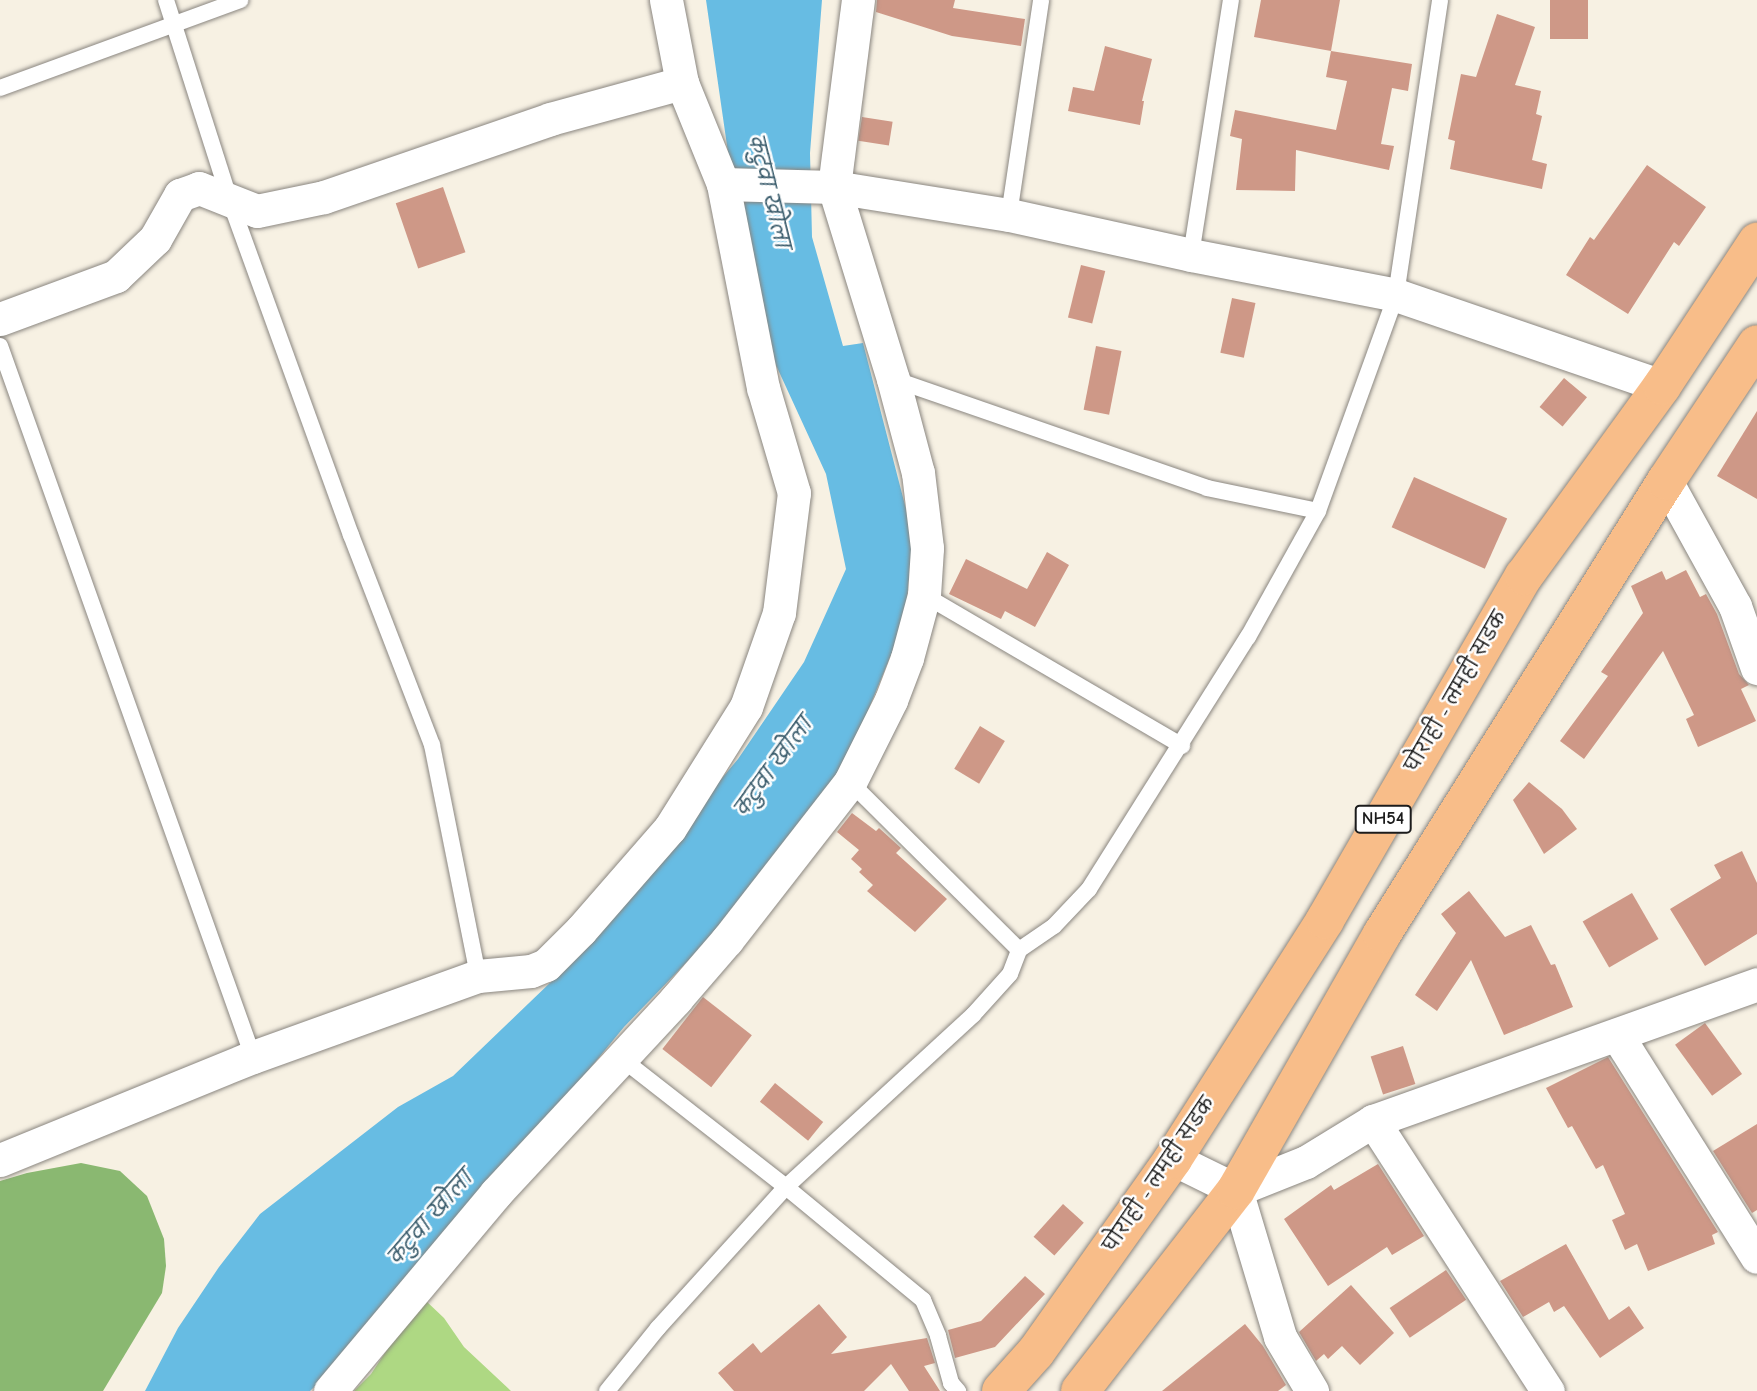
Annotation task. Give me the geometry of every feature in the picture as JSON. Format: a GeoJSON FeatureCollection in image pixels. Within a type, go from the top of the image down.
{"type":"FeatureCollection","features":[{"type":"Feature","properties":{"kind":"main road","name":"घोराही - लमही सडक"},"geometry":{"type":"LineString","coordinates":[[1001,1391],[1036,1352],[1173,1159],[1325,920],[1524,576],[1662,387],[1757,242]]}},
{"type":"Feature","properties":{"kind":"main road","name":"NH54"},"geometry":{"type":"LineString","coordinates":[[1094,1384],[1236,1190],[1382,934],[1666,481],[1757,344]]}},
{"type":"Feature","properties":{"kind":"street"},"geometry":{"type":"LineString","coordinates":[[0,1160],[253,1056],[478,976],[531,971],[546,965],[581,930],[670,828],[746,706],[779,613],[794,493],[763,388],[723,184],[682,83],[666,0]]}},
{"type":"Feature","properties":{"kind":"street"},"geometry":{"type":"LineString","coordinates":[[330,1391],[496,1193],[727,940],[850,782],[891,700],[924,595],[927,548],[924,509],[893,379],[834,187],[858,0]]}},
{"type":"Feature","properties":{"kind":"street"},"geometry":{"type":"LineString","coordinates":[[0,319],[116,276],[155,239],[180,195],[199,188],[257,211],[324,197],[537,123],[682,83]]}},
{"type":"Feature","properties":{"kind":"street"},"geometry":{"type":"LineString","coordinates":[[723,184],[834,187],[1010,215],[1191,255],[1396,295],[1662,387]]}},
{"type":"Feature","properties":{"kind":"street"},"geometry":{"type":"LineString","coordinates":[[1666,481],[1735,606],[1757,668]]}},
{"type":"Feature","properties":{"kind":"street"},"geometry":{"type":"LineString","coordinates":[[1236,1190],[1306,1163],[1373,1121],[1757,984]]}},
{"type":"Feature","properties":{"kind":"street"},"geometry":{"type":"LineString","coordinates":[[1617,1035],[1757,1257]]}},
{"type":"Feature","properties":{"kind":"street"},"geometry":{"type":"LineString","coordinates":[[1373,1121],[1549,1391]]}},
{"type":"Feature","properties":{"kind":"street"},"geometry":{"type":"LineString","coordinates":[[1173,1159],[1236,1190],[1280,1336],[1312,1391]]}},
{"type":"Feature","properties":{"kind":"lane"},"geometry":{"type":"LineString","coordinates":[[166,0],[230,201],[351,535],[432,745],[478,976]]}},
{"type":"Feature","properties":{"kind":"lane"},"geometry":{"type":"LineString","coordinates":[[0,88],[240,0]]}},
{"type":"Feature","properties":{"kind":"lane"},"geometry":{"type":"LineString","coordinates":[[1010,215],[1041,0]]}},
{"type":"Feature","properties":{"kind":"lane"},"geometry":{"type":"LineString","coordinates":[[1191,255],[1231,0]]}},
{"type":"Feature","properties":{"kind":"lane"},"geometry":{"type":"LineString","coordinates":[[607,1391],[658,1328],[786,1187],[995,993],[1010,974],[1018,950],[1054,926],[1089,889],[1182,746],[1248,637],[1318,511],[1396,295],[1440,0]]}},
{"type":"Feature","properties":{"kind":"lane"},"geometry":{"type":"LineString","coordinates":[[0,346],[253,1056]]}},
{"type":"Feature","properties":{"kind":"lane"},"geometry":{"type":"LineString","coordinates":[[893,379],[1207,488],[1318,511]]}},
{"type":"Feature","properties":{"kind":"lane"},"geometry":{"type":"LineString","coordinates":[[924,595],[1182,746]]}},
{"type":"Feature","properties":{"kind":"lane"},"geometry":{"type":"LineString","coordinates":[[850,782],[1018,950]]}},
{"type":"Feature","properties":{"kind":"lane"},"geometry":{"type":"LineString","coordinates":[[621,1058],[786,1187],[923,1300],[938,1336],[951,1383],[958,1391]]}},
{"type":"Feature","properties":{"kind":"green space"},"geometry":{"type":"Polygon","coordinates":[[[81,1163],[120,1171],[147,1196],[164,1239],[166,1266],[162,1293],[103,1391],[0,1391],[0,1181],[81,1163]]]}},
{"type":"Feature","properties":{"kind":"green space"},"geometry":{"type":"Polygon","coordinates":[[[425,1300],[444,1318],[464,1347],[511,1391],[354,1391],[371,1374],[402,1327],[425,1300]]]}},
{"type":"Feature","properties":{"kind":"water","name":"कटुवा खोला"},"geometry":{"type":"Polygon","coordinates":[[[706,0],[822,0],[810,153],[812,237],[843,346],[863,343],[913,536],[905,621],[848,759],[765,881],[624,1027],[522,1151],[336,1366],[310,1391],[145,1391],[178,1328],[219,1267],[260,1214],[398,1107],[453,1076],[554,979],[738,759],[804,662],[846,569],[826,474],[775,363],[735,201],[706,0]]]}},
{"type":"Feature","properties":{"kind":"building"},"geometry":{"type":"Polygon","coordinates":[[[877,0],[955,0],[953,8],[1025,19],[1021,46],[952,36],[876,12],[877,0]]]}},
{"type":"Feature","properties":{"kind":"building"},"geometry":{"type":"Polygon","coordinates":[[[1261,0],[1340,0],[1331,51],[1254,37],[1261,0]]]}},
{"type":"Feature","properties":{"kind":"building"},"geometry":{"type":"Polygon","coordinates":[[[1550,0],[1588,0],[1588,39],[1550,39],[1550,0]]]}},
{"type":"Feature","properties":{"kind":"building"},"geometry":{"type":"Polygon","coordinates":[[[1497,14],[1535,27],[1515,85],[1541,91],[1536,114],[1542,116],[1532,160],[1547,164],[1542,189],[1450,169],[1455,141],[1448,139],[1461,74],[1476,77],[1497,14]]]}},
{"type":"Feature","properties":{"kind":"building"},"geometry":{"type":"Polygon","coordinates":[[[1105,46],[1152,59],[1142,101],[1140,125],[1068,111],[1073,87],[1094,91],[1105,46]]]}},
{"type":"Feature","properties":{"kind":"building"},"geometry":{"type":"Polygon","coordinates":[[[1331,51],[1412,64],[1408,91],[1392,88],[1381,144],[1394,146],[1389,170],[1296,150],[1295,191],[1236,190],[1242,139],[1230,136],[1235,110],[1336,130],[1347,81],[1326,77],[1331,51]]]}},
{"type":"Feature","properties":{"kind":"building"},"geometry":{"type":"Polygon","coordinates":[[[862,117],[893,122],[889,146],[858,141],[862,117]]]}},
{"type":"Feature","properties":{"kind":"building"},"geometry":{"type":"Polygon","coordinates":[[[1647,165],[1706,207],[1679,246],[1674,242],[1628,314],[1566,275],[1590,237],[1594,240],[1647,165]]]}},
{"type":"Feature","properties":{"kind":"building"},"geometry":{"type":"Polygon","coordinates":[[[443,187],[465,252],[418,269],[396,203],[443,187]]]}},
{"type":"Feature","properties":{"kind":"building"},"geometry":{"type":"Polygon","coordinates":[[[1081,265],[1105,271],[1092,323],[1068,317],[1081,265]]]}},
{"type":"Feature","properties":{"kind":"building"},"geometry":{"type":"Polygon","coordinates":[[[1232,298],[1255,303],[1244,358],[1220,353],[1232,298]]]}},
{"type":"Feature","properties":{"kind":"building"},"geometry":{"type":"Polygon","coordinates":[[[1096,346],[1122,351],[1109,415],[1084,410],[1096,346]]]}},
{"type":"Feature","properties":{"kind":"building"},"geometry":{"type":"Polygon","coordinates":[[[1564,378],[1587,397],[1563,426],[1540,407],[1564,378]]]}},
{"type":"Feature","properties":{"kind":"building"},"geometry":{"type":"Polygon","coordinates":[[[1757,411],[1757,499],[1717,476],[1757,411]]]}},
{"type":"Feature","properties":{"kind":"building"},"geometry":{"type":"Polygon","coordinates":[[[1414,477],[1507,518],[1485,569],[1392,527],[1414,477]]]}},
{"type":"Feature","properties":{"kind":"building"},"geometry":{"type":"Polygon","coordinates":[[[1047,552],[1069,565],[1035,627],[1005,611],[1001,619],[949,594],[966,559],[1027,589],[1047,552]]]}},
{"type":"Feature","properties":{"kind":"building"},"geometry":{"type":"Polygon","coordinates":[[[1686,570],[1700,597],[1706,594],[1717,614],[1739,674],[1749,685],[1741,689],[1756,721],[1698,747],[1686,719],[1694,715],[1663,651],[1584,759],[1560,741],[1608,676],[1601,672],[1643,613],[1631,586],[1662,571],[1666,580],[1686,570]]]}},
{"type":"Feature","properties":{"kind":"building"},"geometry":{"type":"Polygon","coordinates":[[[980,726],[1005,741],[979,784],[954,769],[980,726]]]}},
{"type":"Feature","properties":{"kind":"building"},"geometry":{"type":"Polygon","coordinates":[[[1529,782],[1562,809],[1577,829],[1544,854],[1513,800],[1529,782]]]}},
{"type":"Feature","properties":{"kind":"building"},"geometry":{"type":"Polygon","coordinates":[[[852,813],[876,831],[879,828],[901,848],[896,853],[947,899],[915,932],[867,891],[873,885],[859,872],[862,869],[851,859],[859,850],[837,832],[852,813]]]}},
{"type":"Feature","properties":{"kind":"building"},"geometry":{"type":"Polygon","coordinates":[[[1742,851],[1757,883],[1757,934],[1705,966],[1670,909],[1721,878],[1714,865],[1742,851]]]}},
{"type":"Feature","properties":{"kind":"building"},"geometry":{"type":"Polygon","coordinates":[[[1469,891],[1505,937],[1531,925],[1551,965],[1555,964],[1573,1007],[1504,1035],[1471,960],[1437,1011],[1415,995],[1456,933],[1441,914],[1469,891]]]}},
{"type":"Feature","properties":{"kind":"building"},"geometry":{"type":"Polygon","coordinates":[[[1632,893],[1658,939],[1609,967],[1583,922],[1632,893]]]}},
{"type":"Feature","properties":{"kind":"building"},"geometry":{"type":"Polygon","coordinates":[[[703,997],[752,1035],[711,1087],[662,1049],[703,997]]]}},
{"type":"Feature","properties":{"kind":"building"},"geometry":{"type":"Polygon","coordinates":[[[1705,1023],[1742,1074],[1712,1096],[1675,1045],[1705,1023]]]}},
{"type":"Feature","properties":{"kind":"building"},"geometry":{"type":"Polygon","coordinates":[[[1403,1046],[1415,1084],[1383,1095],[1371,1057],[1403,1046]]]}},
{"type":"Feature","properties":{"kind":"building"},"geometry":{"type":"Polygon","coordinates":[[[1608,1057],[1718,1232],[1712,1235],[1715,1244],[1648,1271],[1637,1244],[1625,1250],[1612,1220],[1625,1214],[1603,1165],[1596,1169],[1572,1126],[1568,1128],[1546,1088],[1608,1057]]]}},
{"type":"Feature","properties":{"kind":"building"},"geometry":{"type":"Polygon","coordinates":[[[775,1083],[823,1122],[808,1141],[760,1102],[775,1083]]]}},
{"type":"Feature","properties":{"kind":"building"},"geometry":{"type":"Polygon","coordinates":[[[1757,1124],[1757,1210],[1752,1213],[1713,1151],[1757,1124]]]}},
{"type":"Feature","properties":{"kind":"building"},"geometry":{"type":"Polygon","coordinates":[[[1378,1164],[1424,1236],[1392,1255],[1387,1247],[1328,1286],[1284,1219],[1331,1185],[1334,1190],[1378,1164]]]}},
{"type":"Feature","properties":{"kind":"building"},"geometry":{"type":"Polygon","coordinates":[[[1063,1204],[1084,1223],[1054,1255],[1034,1237],[1063,1204]]]}},
{"type":"Feature","properties":{"kind":"building"},"geometry":{"type":"Polygon","coordinates":[[[1566,1244],[1609,1320],[1629,1306],[1644,1328],[1600,1358],[1564,1306],[1554,1312],[1549,1302],[1523,1317],[1500,1281],[1566,1244]]]}},
{"type":"Feature","properties":{"kind":"building"},"geometry":{"type":"Polygon","coordinates":[[[1446,1270],[1466,1300],[1410,1338],[1390,1308],[1446,1270]]]}},
{"type":"Feature","properties":{"kind":"building"},"geometry":{"type":"Polygon","coordinates":[[[1025,1276],[1045,1294],[995,1347],[955,1358],[948,1330],[981,1321],[1025,1276]]]}},
{"type":"Feature","properties":{"kind":"building"},"geometry":{"type":"Polygon","coordinates":[[[1351,1285],[1394,1333],[1360,1365],[1342,1346],[1328,1359],[1324,1354],[1316,1361],[1299,1332],[1351,1285]]]}},
{"type":"Feature","properties":{"kind":"building"},"geometry":{"type":"Polygon","coordinates":[[[819,1304],[847,1337],[831,1354],[927,1338],[935,1363],[924,1366],[940,1391],[909,1391],[891,1364],[864,1391],[734,1391],[718,1373],[753,1343],[761,1353],[819,1304]]]}},
{"type":"Feature","properties":{"kind":"building"},"geometry":{"type":"Polygon","coordinates":[[[1245,1324],[1263,1346],[1286,1385],[1278,1391],[1162,1391],[1245,1324]]]}}]}
